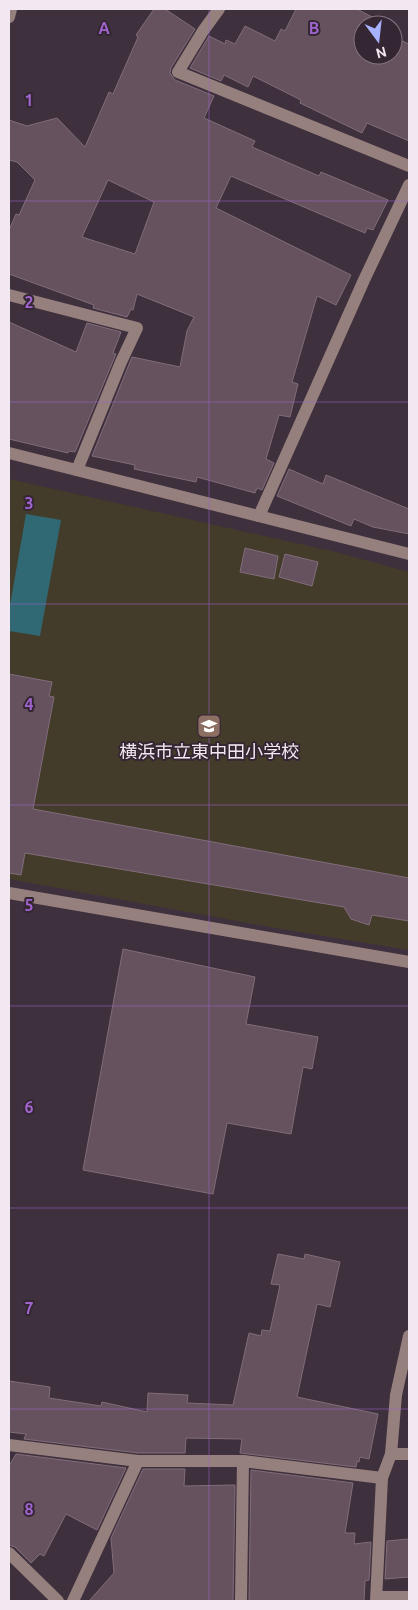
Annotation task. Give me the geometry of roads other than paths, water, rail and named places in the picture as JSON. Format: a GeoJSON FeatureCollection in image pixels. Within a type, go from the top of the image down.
{"type":"FeatureCollection","features":[{"type":"Feature","properties":{"kind":"street"},"geometry":{"type":"LineString","coordinates":[[9,17],[11,9]]}},
{"type":"Feature","properties":{"kind":"street"},"geometry":{"type":"LineString","coordinates":[[219,9],[202,31],[178,72],[409,166]]}},
{"type":"Feature","properties":{"kind":"street"},"geometry":{"type":"LineString","coordinates":[[259,516],[364,280],[409,185]]}},
{"type":"Feature","properties":{"kind":"street"},"geometry":{"type":"LineString","coordinates":[[9,295],[137,328],[121,362],[77,470]]}},
{"type":"Feature","properties":{"kind":"street"},"geometry":{"type":"LineString","coordinates":[[9,453],[409,554]]}},
{"type":"Feature","properties":{"kind":"street"},"geometry":{"type":"LineString","coordinates":[[9,893],[409,962]]}},
{"type":"Feature","properties":{"kind":"street"},"geometry":{"type":"LineString","coordinates":[[409,1340],[396,1394],[391,1454],[382,1478],[377,1599],[409,1596]]}},
{"type":"Feature","properties":{"kind":"street"},"geometry":{"type":"LineString","coordinates":[[9,1445],[138,1461],[243,1461],[382,1478]]}},
{"type":"Feature","properties":{"kind":"street"},"geometry":{"type":"LineString","coordinates":[[391,1454],[409,1454]]}},
{"type":"Feature","properties":{"kind":"street"},"geometry":{"type":"LineString","coordinates":[[72,1601],[138,1461]]}},
{"type":"Feature","properties":{"kind":"street"},"geometry":{"type":"LineString","coordinates":[[241,1601],[243,1461]]}},
{"type":"Feature","properties":{"kind":"street"},"geometry":{"type":"LineString","coordinates":[[9,1553],[58,1601]]}},
{"type":"Feature","properties":{"kind":"water"},"geometry":{"type":"Polygon","coordinates":[[[26,514],[61,520],[40,636],[9,631],[9,611],[26,514]]]}},
{"type":"Feature","properties":{"kind":"place","name":"横浜市立東中田小学校"},"geometry":{"type":"Point","coordinates":[209,726]}}]}
